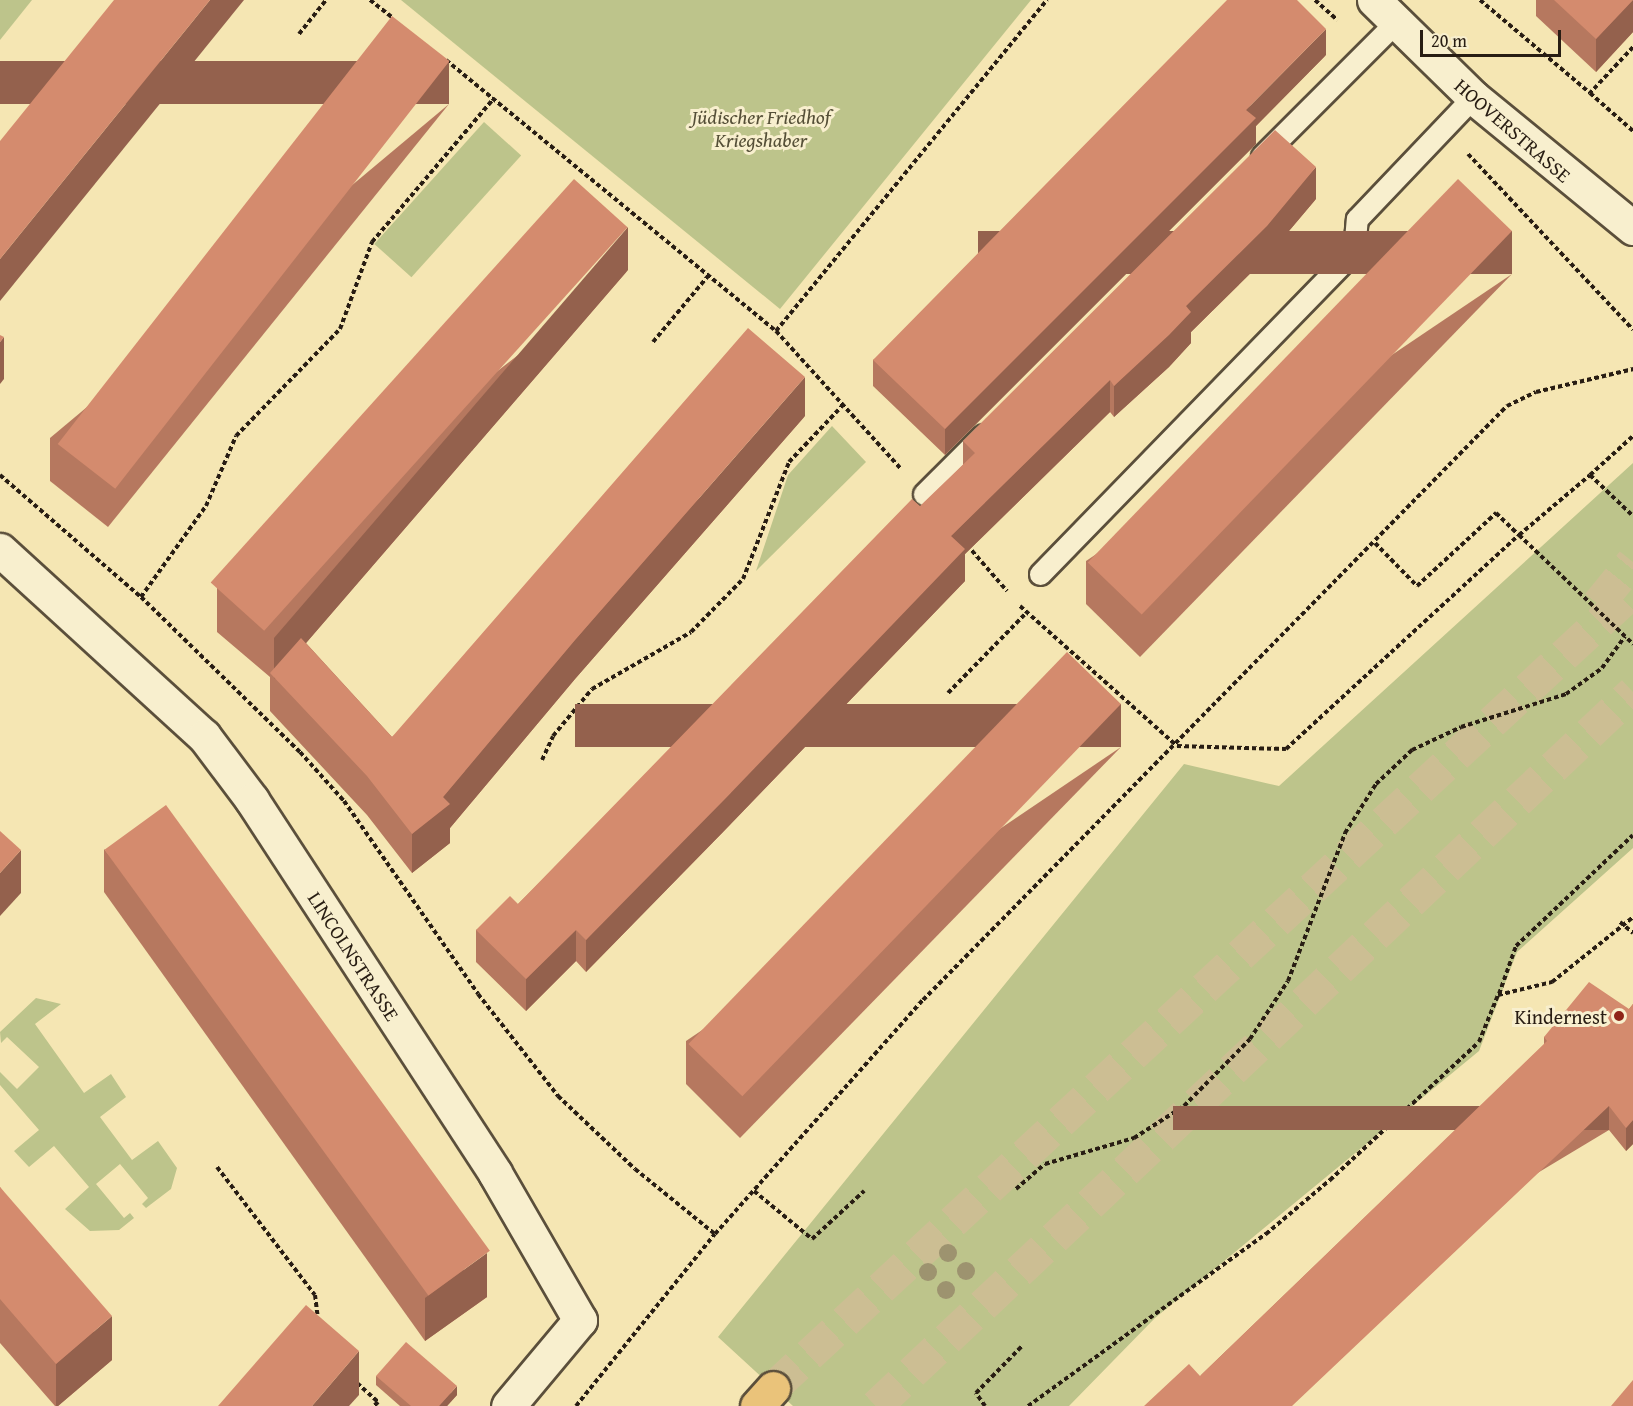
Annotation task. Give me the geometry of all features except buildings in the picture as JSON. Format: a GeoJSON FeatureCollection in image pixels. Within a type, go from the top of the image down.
{"type":"FeatureCollection","features":[{"type":"Feature","properties":{"kind":"street","name":"HOOVERSTRASSE"},"geometry":{"type":"LineString","coordinates":[[1384,11],[1473,97],[1633,228]]}},
{"type":"Feature","properties":{"kind":"street","name":"LINCOLNSTRASSE"},"geometry":{"type":"LineString","coordinates":[[0,550],[204,736],[252,800],[495,1173],[580,1320],[508,1406]]}},
{"type":"Feature","properties":{"kind":"lane"},"geometry":{"type":"LineString","coordinates":[[1242,176],[1368,51],[1384,11]]}},
{"type":"Feature","properties":{"kind":"lane"},"geometry":{"type":"LineString","coordinates":[[1040,574],[1354,251],[1357,219],[1473,97]]}},
{"type":"Feature","properties":{"kind":"lane"},"geometry":{"type":"LineString","coordinates":[[924,494],[999,419]]}},
{"type":"Feature","properties":{"kind":"path"},"geometry":{"type":"LineString","coordinates":[[299,34],[326,0]]}},
{"type":"Feature","properties":{"kind":"path"},"geometry":{"type":"LineString","coordinates":[[370,0],[396,21]]}},
{"type":"Feature","properties":{"kind":"path"},"geometry":{"type":"LineString","coordinates":[[776,331],[1047,0]]}},
{"type":"Feature","properties":{"kind":"path"},"geometry":{"type":"LineString","coordinates":[[1316,0],[1368,51]]}},
{"type":"Feature","properties":{"kind":"path"},"geometry":{"type":"LineString","coordinates":[[1480,0],[1633,131]]}},
{"type":"Feature","properties":{"kind":"path"},"geometry":{"type":"LineString","coordinates":[[1590,93],[1633,46]]}},
{"type":"Feature","properties":{"kind":"path"},"geometry":{"type":"LineString","coordinates":[[441,56],[776,331],[845,403],[1026,613],[1177,746],[1286,749],[1519,535],[1633,436]]}},
{"type":"Feature","properties":{"kind":"path"},"geometry":{"type":"LineString","coordinates":[[141,597],[206,506],[236,436],[340,329],[372,242],[494,98]]}},
{"type":"Feature","properties":{"kind":"path"},"geometry":{"type":"LineString","coordinates":[[1444,128],[1633,330]]}},
{"type":"Feature","properties":{"kind":"path"},"geometry":{"type":"LineString","coordinates":[[653,342],[708,276]]}},
{"type":"Feature","properties":{"kind":"path"},"geometry":{"type":"LineString","coordinates":[[576,1406],[715,1234],[923,1000],[1177,746],[1507,406],[1536,392],[1633,369]]}},
{"type":"Feature","properties":{"kind":"path"},"geometry":{"type":"LineString","coordinates":[[542,760],[553,736],[592,689],[691,632],[743,579],[789,462],[845,403]]}},
{"type":"Feature","properties":{"kind":"path"},"geometry":{"type":"LineString","coordinates":[[1590,475],[1633,516]]}},
{"type":"Feature","properties":{"kind":"path"},"geometry":{"type":"LineString","coordinates":[[0,476],[141,597],[344,801],[478,994],[558,1096],[635,1169],[715,1234]]}},
{"type":"Feature","properties":{"kind":"path"},"geometry":{"type":"LineString","coordinates":[[1375,543],[1417,586],[1496,513],[1633,644]]}},
{"type":"Feature","properties":{"kind":"path"},"geometry":{"type":"LineString","coordinates":[[948,693],[1026,613]]}},
{"type":"Feature","properties":{"kind":"path"},"geometry":{"type":"LineString","coordinates":[[1016,1189],[1045,1164],[1134,1138],[1184,1106],[1250,1039],[1288,981],[1345,833],[1376,783],[1412,750],[1461,727],[1566,694],[1602,668],[1624,636]]}},
{"type":"Feature","properties":{"kind":"path"},"geometry":{"type":"LineString","coordinates":[[1028,1406],[1266,1234],[1330,1180],[1479,1042],[1516,946],[1633,835]]}},
{"type":"Feature","properties":{"kind":"path"},"geometry":{"type":"LineString","coordinates":[[1498,995],[1552,982],[1620,922],[1633,917]]}},
{"type":"Feature","properties":{"kind":"path"},"geometry":{"type":"LineString","coordinates":[[1620,922],[1633,933]]}},
{"type":"Feature","properties":{"kind":"path"},"geometry":{"type":"LineString","coordinates":[[217,1167],[315,1295],[320,1330]]}},
{"type":"Feature","properties":{"kind":"path"},"geometry":{"type":"LineString","coordinates":[[754,1191],[812,1239],[864,1191]]}},
{"type":"Feature","properties":{"kind":"path"},"geometry":{"type":"LineString","coordinates":[[985,1406],[976,1393],[1022,1346]]}},
{"type":"Feature","properties":{"kind":"path"},"geometry":{"type":"LineString","coordinates":[[354,1381],[378,1401],[374,1406]]}},
{"type":"Feature","properties":{"kind":"green space"},"geometry":{"type":"Polygon","coordinates":[[[0,0],[32,0],[0,40],[0,0]]]}},
{"type":"Feature","properties":{"kind":"green space","name":"Jüdischer Friedhof Kriegshaber"},"geometry":{"type":"Polygon","coordinates":[[[401,0],[1031,0],[780,309],[401,0]]]}},
{"type":"Feature","properties":{"kind":"green space"},"geometry":{"type":"Polygon","coordinates":[[[484,122],[521,155],[411,277],[374,244],[484,122]]]}},
{"type":"Feature","properties":{"kind":"green space"},"geometry":{"type":"Polygon","coordinates":[[[832,426],[866,462],[756,571],[788,475],[832,426]]]}},
{"type":"Feature","properties":{"kind":"green space"},"geometry":{"type":"Polygon","coordinates":[[[1633,463],[1633,848],[1517,952],[1479,1051],[1155,1318],[1069,1406],[793,1406],[718,1337],[1184,764],[1279,786],[1633,463]]]}},
{"type":"Feature","properties":{"kind":"green space"},"geometry":{"type":"Polygon","coordinates":[[[36,998],[61,1004],[35,1024],[84,1093],[111,1074],[126,1097],[100,1117],[132,1160],[158,1141],[177,1168],[171,1189],[146,1208],[142,1204],[148,1198],[120,1164],[96,1184],[124,1218],[130,1213],[134,1218],[119,1230],[90,1231],[65,1209],[89,1187],[54,1146],[29,1167],[14,1151],[39,1130],[0,1085],[0,1072],[17,1089],[39,1067],[7,1037],[1,1043],[0,1032],[36,998]]]}},
{"type":"Feature","properties":{"kind":"tunnel"},"geometry":{"type":"LineString","coordinates":[[1598,604],[1633,561]]}},
{"type":"Feature","properties":{"kind":"tunnel"},"geometry":{"type":"LineString","coordinates":[[773,1388],[1633,591]]}},
{"type":"Feature","properties":{"kind":"tunnel"},"geometry":{"type":"LineString","coordinates":[[876,1406],[1633,692]]}},
{"type":"Feature","properties":{"kind":"place","name":"Kindernest"},"geometry":{"type":"Point","coordinates":[1619,1016]}}]}
